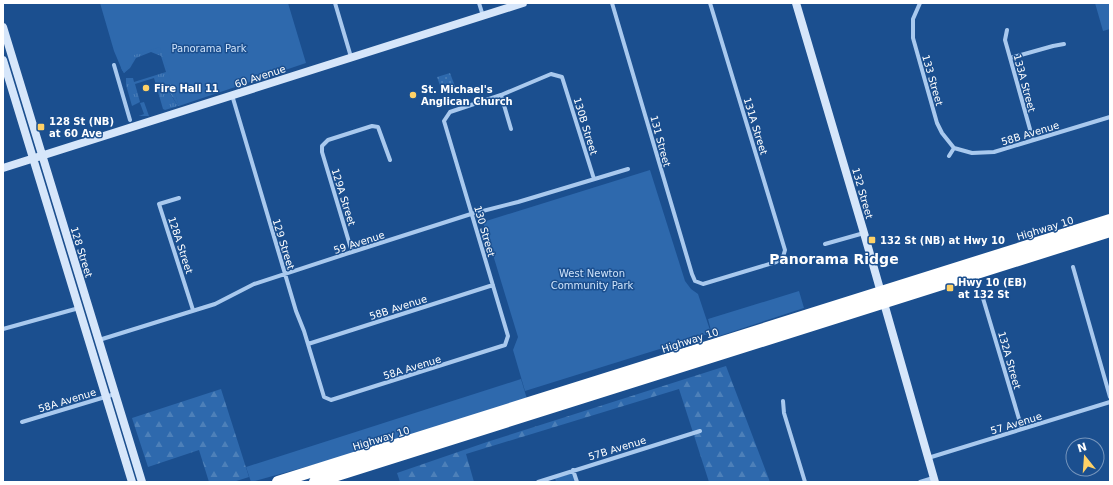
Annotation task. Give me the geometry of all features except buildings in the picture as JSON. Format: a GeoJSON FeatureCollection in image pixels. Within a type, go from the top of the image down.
{"type":"FeatureCollection","features":[{"type":"Feature","properties":{"kind":"highway","name":"Highway 10"},"geometry":{"type":"LineString","coordinates":[[315,482],[1110,220]]}},
{"type":"Feature","properties":{"kind":"highway","name":"Highway 10"},"geometry":{"type":"LineString","coordinates":[[278,482],[882,296],[1110,230]]}},
{"type":"Feature","properties":{"kind":"main road","name":"60 Avenue"},"geometry":{"type":"LineString","coordinates":[[3,168],[523,3]]}},
{"type":"Feature","properties":{"kind":"main road","name":"132 Street"},"geometry":{"type":"LineString","coordinates":[[796,3],[864,233],[934,480]]}},
{"type":"Feature","properties":{"kind":"main road","name":"128 Street"},"geometry":{"type":"LineString","coordinates":[[3,27],[142,482]]}},
{"type":"Feature","properties":{"kind":"main road","name":"128 Street"},"geometry":{"type":"LineString","coordinates":[[3,60],[132,482]]}},
{"type":"Feature","properties":{"kind":"street"},"geometry":{"type":"LineString","coordinates":[[335,3],[350,57]]}},
{"type":"Feature","properties":{"kind":"street"},"geometry":{"type":"LineString","coordinates":[[479,3],[483,16]]}},
{"type":"Feature","properties":{"kind":"street","name":"131 Street"},"geometry":{"type":"LineString","coordinates":[[612,3],[657,150],[660,167],[692,274],[697,283],[707,284],[742,274],[776,262],[784,255]]}},
{"type":"Feature","properties":{"kind":"street","name":"131A Street"},"geometry":{"type":"LineString","coordinates":[[710,3],[782,240],[784,255]]}},
{"type":"Feature","properties":{"kind":"street","name":"133 Street"},"geometry":{"type":"LineString","coordinates":[[920,3],[912,24],[914,44],[937,124],[954,148]]}},
{"type":"Feature","properties":{"kind":"street","name":"133A Street"},"geometry":{"type":"LineString","coordinates":[[1007,30],[1004,40],[1033,140]]}},
{"type":"Feature","properties":{"kind":"street"},"geometry":{"type":"LineString","coordinates":[[1010,58],[1064,44]]}},
{"type":"Feature","properties":{"kind":"street"},"geometry":{"type":"LineString","coordinates":[[114,65],[130,120]]}},
{"type":"Feature","properties":{"kind":"street","name":"130B Street"},"geometry":{"type":"LineString","coordinates":[[501,95],[551,74],[562,77],[594,179]]}},
{"type":"Feature","properties":{"kind":"street","name":"129 Street"},"geometry":{"type":"LineString","coordinates":[[232,95],[285,274],[324,397]]}},
{"type":"Feature","properties":{"kind":"street"},"geometry":{"type":"LineString","coordinates":[[501,95],[511,129]]}},
{"type":"Feature","properties":{"kind":"street","name":"130 Street"},"geometry":{"type":"LineString","coordinates":[[501,95],[450,112],[444,121],[508,336],[505,345]]}},
{"type":"Feature","properties":{"kind":"street","name":"58B Avenue"},"geometry":{"type":"LineString","coordinates":[[954,148],[972,153],[988,153],[1110,117]]}},
{"type":"Feature","properties":{"kind":"street","name":"129A Street"},"geometry":{"type":"LineString","coordinates":[[352,252],[322,152],[322,146],[328,140],[372,126],[378,127],[390,160]]}},
{"type":"Feature","properties":{"kind":"street"},"geometry":{"type":"LineString","coordinates":[[949,156],[954,148]]}},
{"type":"Feature","properties":{"kind":"street","name":"59 Avenue"},"geometry":{"type":"LineString","coordinates":[[98,340],[226,300],[254,284],[352,252],[471,214],[518,202],[628,169]]}},
{"type":"Feature","properties":{"kind":"street","name":"128A Street"},"geometry":{"type":"LineString","coordinates":[[179,198],[159,204],[193,310]]}},
{"type":"Feature","properties":{"kind":"street"},"geometry":{"type":"LineString","coordinates":[[825,244],[864,233]]}},
{"type":"Feature","properties":{"kind":"street"},"geometry":{"type":"LineString","coordinates":[[1073,267],[1110,397]]}},
{"type":"Feature","properties":{"kind":"street","name":"58B Avenue"},"geometry":{"type":"LineString","coordinates":[[308,344],[493,285]]}},
{"type":"Feature","properties":{"kind":"street","name":"132A Street"},"geometry":{"type":"LineString","coordinates":[[982,295],[1022,429]]}},
{"type":"Feature","properties":{"kind":"street"},"geometry":{"type":"LineString","coordinates":[[3,329],[79,308]]}},
{"type":"Feature","properties":{"kind":"street","name":"58A Avenue"},"geometry":{"type":"LineString","coordinates":[[324,397],[331,400],[505,345]]}},
{"type":"Feature","properties":{"kind":"street","name":"58A Avenue"},"geometry":{"type":"LineString","coordinates":[[22,422],[116,394]]}},
{"type":"Feature","properties":{"kind":"street"},"geometry":{"type":"LineString","coordinates":[[783,401],[784,413],[805,482]]}},
{"type":"Feature","properties":{"kind":"street","name":"57 Avenue"},"geometry":{"type":"LineString","coordinates":[[928,458],[1110,402]]}},
{"type":"Feature","properties":{"kind":"street","name":"57B Avenue"},"geometry":{"type":"LineString","coordinates":[[538,482],[700,431]]}},
{"type":"Feature","properties":{"kind":"street"},"geometry":{"type":"LineString","coordinates":[[573,470],[577,482]]}},
{"type":"Feature","properties":{"kind":"street"},"geometry":{"type":"LineString","coordinates":[[920,482],[934,480]]}},
{"type":"Feature","properties":{"kind":"green space","name":"Panorama Park"},"geometry":{"type":"Polygon","coordinates":[[[100,3],[288,3],[306,63],[179,106],[160,47],[134,55],[133,62],[124,73],[114,51],[100,3]]]}},
{"type":"Feature","properties":{"kind":"green space"},"geometry":{"type":"Polygon","coordinates":[[[1095,3],[1110,3],[1110,29],[1103,31],[1095,3]]]}},
{"type":"Feature","properties":{"kind":"green space"},"geometry":{"type":"Polygon","coordinates":[[[209,42],[179,106],[173,86],[167,89],[178,106],[165,110],[163,109],[154,78],[135,84],[140,102],[132,106],[126,85],[126,78],[133,78],[134,82],[166,72],[161,56],[151,52],[136,58],[130,68],[124,73],[121,68],[134,48],[209,42]]]}},
{"type":"Feature","properties":{"kind":"green space"},"geometry":{"type":"Polygon","coordinates":[[[450,73],[456,89],[443,94],[437,77],[450,73]]]}},
{"type":"Feature","properties":{"kind":"green space"},"geometry":{"type":"Polygon","coordinates":[[[173,86],[179,106],[167,88],[173,86]]]}},
{"type":"Feature","properties":{"kind":"green space"},"geometry":{"type":"Polygon","coordinates":[[[144,102],[149,116],[139,116],[144,114],[140,103],[144,102]]]}},
{"type":"Feature","properties":{"kind":"green space","name":"West Newton Community Park"},"geometry":{"type":"Polygon","coordinates":[[[650,170],[685,281],[691,289],[698,294],[711,333],[525,391],[513,350],[518,337],[483,222],[650,170]]]}},
{"type":"Feature","properties":{"kind":"green space"},"geometry":{"type":"Polygon","coordinates":[[[799,291],[804,308],[713,338],[708,319],[799,291]]]}},
{"type":"Feature","properties":{"kind":"green space"},"geometry":{"type":"Polygon","coordinates":[[[726,366],[770,482],[709,482],[679,389],[466,454],[474,482],[400,482],[397,473],[487,442],[726,366]]]}},
{"type":"Feature","properties":{"kind":"green space"},"geometry":{"type":"Polygon","coordinates":[[[521,379],[527,399],[352,454],[251,482],[246,467],[521,379]]]}},
{"type":"Feature","properties":{"kind":"green space"},"geometry":{"type":"Polygon","coordinates":[[[221,389],[249,477],[233,482],[209,482],[199,450],[148,467],[132,418],[221,389]]]}},
{"type":"Feature","properties":{"kind":"green space"},"geometry":{"type":"Polygon","coordinates":[[[573,473],[577,482],[556,482],[555,478],[573,473]]]}},
{"type":"Feature","properties":{"kind":"place","name":"Fire Hall 11"},"geometry":{"type":"Point","coordinates":[146,88]}},
{"type":"Feature","properties":{"kind":"place","name":"St. Michael's Anglican Church"},"geometry":{"type":"Point","coordinates":[413,95]}},
{"type":"Feature","properties":{"kind":"place","name":"128 St (NB) at 60 Ave"},"geometry":{"type":"Point","coordinates":[41,127]}},
{"type":"Feature","properties":{"kind":"place","name":"132 St (NB) at Hwy 10"},"geometry":{"type":"Point","coordinates":[872,240]}},
{"type":"Feature","properties":{"kind":"place","name":"Hwy 10 (EB) at 132 St"},"geometry":{"type":"Point","coordinates":[950,288]}},
{"type":"Feature","properties":{"kind":"district","name":"Panorama Ridge"},"geometry":{"type":"Point","coordinates":[834,259]}}]}
